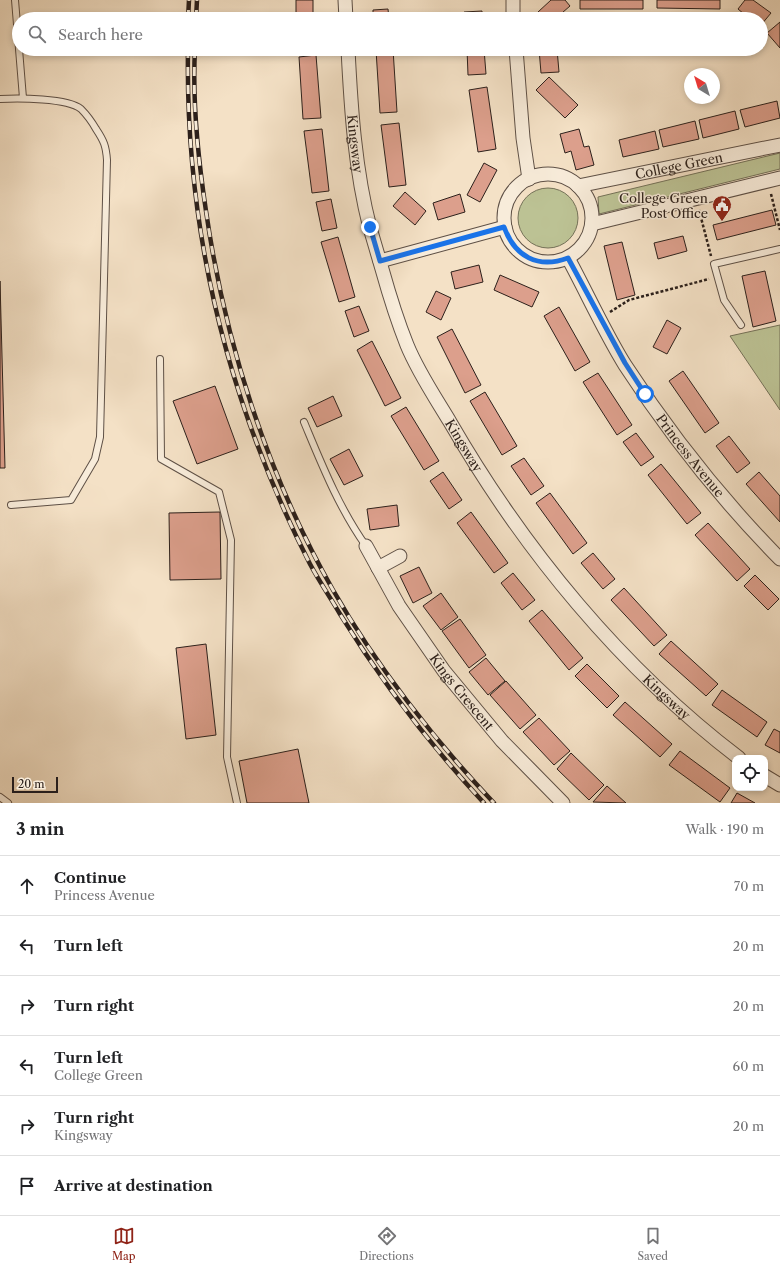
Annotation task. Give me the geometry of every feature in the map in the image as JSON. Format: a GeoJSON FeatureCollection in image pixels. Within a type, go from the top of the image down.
{"type":"FeatureCollection","features":[{"type":"Feature","properties":{"kind":"street"},"geometry":{"type":"LineString","coordinates":[[345,0],[346,12]]}},
{"type":"Feature","properties":{"kind":"street"},"geometry":{"type":"LineString","coordinates":[[513,0],[513,12]]}},
{"type":"Feature","properties":{"kind":"street","name":"Kingsway"},"geometry":{"type":"LineString","coordinates":[[348,56],[352,109],[361,186],[370,227],[392,304],[407,346],[461,442],[520,530],[557,579],[634,667],[717,741],[735,755]]}},
{"type":"Feature","properties":{"kind":"street"},"geometry":{"type":"LineString","coordinates":[[517,56],[523,138],[529,179]]}},
{"type":"Feature","properties":{"kind":"street","name":"College Green"},"geometry":{"type":"LineString","coordinates":[[578,186],[780,145]]}},
{"type":"Feature","properties":{"kind":"street"},"geometry":{"type":"LineString","coordinates":[[544,174],[555,175],[565,178],[578,186],[585,194],[590,206],[592,224],[587,239],[576,252],[568,258],[547,263],[525,256],[514,247],[504,227],[504,211],[509,197],[516,188],[529,179],[544,174]]}},
{"type":"Feature","properties":{"kind":"street"},"geometry":{"type":"LineString","coordinates":[[592,224],[774,180]]}},
{"type":"Feature","properties":{"kind":"street"},"geometry":{"type":"LineString","coordinates":[[380,261],[504,227]]}},
{"type":"Feature","properties":{"kind":"street","name":"Princess Avenue"},"geometry":{"type":"LineString","coordinates":[[568,258],[625,363],[675,434],[725,499],[780,559]]}},
{"type":"Feature","properties":{"kind":"street","name":"Kings Crescent"},"geometry":{"type":"LineString","coordinates":[[366,546],[399,606],[444,671],[502,741],[563,803]]}},
{"type":"Feature","properties":{"kind":"street"},"geometry":{"type":"LineString","coordinates":[[378,568],[400,556]]}},
{"type":"Feature","properties":{"kind":"street"},"geometry":{"type":"LineString","coordinates":[[768,778],[780,785]]}},
{"type":"Feature","properties":{"kind":"lane"},"geometry":{"type":"LineString","coordinates":[[15,0],[16,12]]}},
{"type":"Feature","properties":{"kind":"lane"},"geometry":{"type":"LineString","coordinates":[[20,56],[23,98]]}},
{"type":"Feature","properties":{"kind":"lane"},"geometry":{"type":"LineString","coordinates":[[0,99],[23,98],[52,100],[80,108],[93,123],[106,144],[107,160],[100,437],[96,458],[71,500],[11,505]]}},
{"type":"Feature","properties":{"kind":"lane"},"geometry":{"type":"LineString","coordinates":[[741,325],[724,300],[714,264],[780,249]]}},
{"type":"Feature","properties":{"kind":"lane"},"geometry":{"type":"LineString","coordinates":[[160,359],[161,459],[219,492],[231,540],[227,757],[237,803]]}},
{"type":"Feature","properties":{"kind":"lane","name":"Kings Crescent"},"geometry":{"type":"LineString","coordinates":[[304,422],[336,494],[354,528],[366,546]]}},
{"type":"Feature","properties":{"kind":"lane"},"geometry":{"type":"LineString","coordinates":[[0,797],[8,803]]}},
{"type":"Feature","properties":{"kind":"path"},"geometry":{"type":"LineString","coordinates":[[774,180],[780,230]]}},
{"type":"Feature","properties":{"kind":"path"},"geometry":{"type":"LineString","coordinates":[[696,199],[714,264]]}},
{"type":"Feature","properties":{"kind":"path"},"geometry":{"type":"LineString","coordinates":[[600,318],[629,300],[717,277]]}},
{"type":"Feature","properties":{"kind":"green space"},"geometry":{"type":"Polygon","coordinates":[[[780,153],[780,169],[599,214],[598,197],[780,153]]]}},
{"type":"Feature","properties":{"kind":"green space"},"geometry":{"type":"Polygon","coordinates":[[[542,188],[554,188],[565,193],[573,201],[578,212],[576,230],[565,243],[554,248],[542,248],[531,243],[523,235],[518,224],[518,212],[523,201],[531,193],[542,188]]]}},
{"type":"Feature","properties":{"kind":"green space"},"geometry":{"type":"Polygon","coordinates":[[[780,325],[780,410],[730,336],[780,325]]]}},
{"type":"Feature","properties":{"kind":"building"},"geometry":{"type":"Polygon","coordinates":[[[296,0],[313,0],[313,12],[296,12],[296,0]]]}},
{"type":"Feature","properties":{"kind":"building"},"geometry":{"type":"Polygon","coordinates":[[[551,0],[565,0],[570,6],[563,12],[538,12],[551,0]]]}},
{"type":"Feature","properties":{"kind":"building"},"geometry":{"type":"Polygon","coordinates":[[[580,0],[643,0],[643,9],[580,9],[580,0]]]}},
{"type":"Feature","properties":{"kind":"building"},"geometry":{"type":"Polygon","coordinates":[[[657,0],[720,0],[720,9],[657,8],[657,0]]]}},
{"type":"Feature","properties":{"kind":"building"},"geometry":{"type":"Polygon","coordinates":[[[745,0],[753,0],[771,13],[768,17],[768,12],[742,12],[738,9],[745,0]]]}},
{"type":"Feature","properties":{"kind":"building"},"geometry":{"type":"Polygon","coordinates":[[[388,9],[388,12],[373,12],[373,10],[388,9]]]}},
{"type":"Feature","properties":{"kind":"building"},"geometry":{"type":"Polygon","coordinates":[[[780,22],[780,48],[768,34],[768,32],[780,22]]]}},
{"type":"Feature","properties":{"kind":"building"},"geometry":{"type":"Polygon","coordinates":[[[316,56],[321,118],[303,119],[299,57],[316,56]]]}},
{"type":"Feature","properties":{"kind":"building"},"geometry":{"type":"Polygon","coordinates":[[[376,56],[393,56],[397,112],[380,113],[376,56]]]}},
{"type":"Feature","properties":{"kind":"building"},"geometry":{"type":"Polygon","coordinates":[[[467,56],[485,56],[486,74],[468,75],[467,56]]]}},
{"type":"Feature","properties":{"kind":"building"},"geometry":{"type":"Polygon","coordinates":[[[540,56],[558,56],[559,72],[541,73],[540,56]]]}},
{"type":"Feature","properties":{"kind":"building"},"geometry":{"type":"Polygon","coordinates":[[[549,77],[578,105],[565,118],[536,90],[549,77]]]}},
{"type":"Feature","properties":{"kind":"building"},"geometry":{"type":"Polygon","coordinates":[[[487,87],[496,149],[478,152],[469,90],[487,87]]]}},
{"type":"Feature","properties":{"kind":"building"},"geometry":{"type":"Polygon","coordinates":[[[777,101],[780,118],[745,127],[740,110],[777,101]]]}},
{"type":"Feature","properties":{"kind":"building"},"geometry":{"type":"Polygon","coordinates":[[[735,111],[739,129],[703,138],[699,120],[735,111]]]}},
{"type":"Feature","properties":{"kind":"building"},"geometry":{"type":"Polygon","coordinates":[[[695,121],[699,139],[663,147],[659,130],[695,121]]]}},
{"type":"Feature","properties":{"kind":"building"},"geometry":{"type":"Polygon","coordinates":[[[399,123],[406,185],[389,187],[381,125],[399,123]]]}},
{"type":"Feature","properties":{"kind":"building"},"geometry":{"type":"Polygon","coordinates":[[[322,129],[329,191],[312,193],[304,131],[322,129]]]}},
{"type":"Feature","properties":{"kind":"building"},"geometry":{"type":"Polygon","coordinates":[[[579,129],[584,147],[589,146],[594,165],[576,170],[571,151],[565,153],[560,134],[579,129]]]}},
{"type":"Feature","properties":{"kind":"building"},"geometry":{"type":"Polygon","coordinates":[[[655,131],[659,149],[623,157],[619,140],[655,131]]]}},
{"type":"Feature","properties":{"kind":"building"},"geometry":{"type":"Polygon","coordinates":[[[484,163],[497,170],[480,202],[467,195],[484,163]]]}},
{"type":"Feature","properties":{"kind":"building"},"geometry":{"type":"Polygon","coordinates":[[[405,192],[426,211],[415,225],[393,206],[405,192]]]}},
{"type":"Feature","properties":{"kind":"building"},"geometry":{"type":"Polygon","coordinates":[[[460,194],[465,212],[438,220],[433,203],[460,194]]]}},
{"type":"Feature","properties":{"kind":"building"},"geometry":{"type":"Polygon","coordinates":[[[331,199],[337,228],[322,231],[316,202],[331,199]]]}},
{"type":"Feature","properties":{"kind":"building"},"geometry":{"type":"Polygon","coordinates":[[[772,210],[776,225],[717,240],[713,225],[772,210]]]}},
{"type":"Feature","properties":{"kind":"building"},"geometry":{"type":"Polygon","coordinates":[[[683,236],[687,251],[658,259],[654,243],[683,236]]]}},
{"type":"Feature","properties":{"kind":"building"},"geometry":{"type":"Polygon","coordinates":[[[338,237],[355,297],[339,302],[321,242],[338,237]]]}},
{"type":"Feature","properties":{"kind":"building"},"geometry":{"type":"Polygon","coordinates":[[[622,242],[635,295],[617,300],[604,246],[622,242]]]}},
{"type":"Feature","properties":{"kind":"building"},"geometry":{"type":"Polygon","coordinates":[[[479,265],[483,282],[455,289],[451,272],[479,265]]]}},
{"type":"Feature","properties":{"kind":"building"},"geometry":{"type":"Polygon","coordinates":[[[765,271],[776,321],[753,327],[742,276],[765,271]]]}},
{"type":"Feature","properties":{"kind":"building"},"geometry":{"type":"Polygon","coordinates":[[[500,275],[539,292],[532,307],[494,290],[500,275]]]}},
{"type":"Feature","properties":{"kind":"building"},"geometry":{"type":"Polygon","coordinates":[[[0,281],[5,468],[0,468],[0,281]]]}},
{"type":"Feature","properties":{"kind":"building"},"geometry":{"type":"Polygon","coordinates":[[[436,291],[451,298],[441,320],[426,312],[436,291]]]}},
{"type":"Feature","properties":{"kind":"building"},"geometry":{"type":"Polygon","coordinates":[[[359,306],[369,331],[354,337],[345,311],[359,306]]]}},
{"type":"Feature","properties":{"kind":"building"},"geometry":{"type":"Polygon","coordinates":[[[559,307],[590,362],[575,371],[544,316],[559,307]]]}},
{"type":"Feature","properties":{"kind":"building"},"geometry":{"type":"Polygon","coordinates":[[[667,320],[681,328],[667,354],[653,347],[667,320]]]}},
{"type":"Feature","properties":{"kind":"building"},"geometry":{"type":"Polygon","coordinates":[[[452,329],[481,385],[465,393],[437,337],[452,329]]]}},
{"type":"Feature","properties":{"kind":"building"},"geometry":{"type":"Polygon","coordinates":[[[372,341],[401,398],[385,406],[357,350],[372,341]]]}},
{"type":"Feature","properties":{"kind":"building"},"geometry":{"type":"Polygon","coordinates":[[[683,371],[719,423],[705,433],[669,381],[683,371]]]}},
{"type":"Feature","properties":{"kind":"building"},"geometry":{"type":"Polygon","coordinates":[[[598,373],[632,425],[617,435],[583,382],[598,373]]]}},
{"type":"Feature","properties":{"kind":"building"},"geometry":{"type":"Polygon","coordinates":[[[215,386],[238,449],[197,464],[173,401],[215,386]]]}},
{"type":"Feature","properties":{"kind":"building"},"geometry":{"type":"Polygon","coordinates":[[[485,392],[517,446],[502,455],[470,401],[485,392]]]}},
{"type":"Feature","properties":{"kind":"building"},"geometry":{"type":"Polygon","coordinates":[[[333,396],[342,416],[317,427],[308,408],[333,396]]]}},
{"type":"Feature","properties":{"kind":"building"},"geometry":{"type":"Polygon","coordinates":[[[406,407],[439,461],[424,470],[391,416],[406,407]]]}},
{"type":"Feature","properties":{"kind":"building"},"geometry":{"type":"Polygon","coordinates":[[[636,433],[654,457],[641,466],[623,442],[636,433]]]}},
{"type":"Feature","properties":{"kind":"building"},"geometry":{"type":"Polygon","coordinates":[[[729,436],[750,463],[737,473],[716,446],[729,436]]]}},
{"type":"Feature","properties":{"kind":"building"},"geometry":{"type":"Polygon","coordinates":[[[349,449],[363,476],[344,485],[330,459],[349,449]]]}},
{"type":"Feature","properties":{"kind":"building"},"geometry":{"type":"Polygon","coordinates":[[[524,458],[544,486],[531,495],[511,466],[524,458]]]}},
{"type":"Feature","properties":{"kind":"building"},"geometry":{"type":"Polygon","coordinates":[[[661,464],[701,513],[687,524],[648,475],[661,464]]]}},
{"type":"Feature","properties":{"kind":"building"},"geometry":{"type":"Polygon","coordinates":[[[443,472],[462,500],[449,509],[430,481],[443,472]]]}},
{"type":"Feature","properties":{"kind":"building"},"geometry":{"type":"Polygon","coordinates":[[[759,472],[780,496],[780,522],[746,484],[759,472]]]}},
{"type":"Feature","properties":{"kind":"building"},"geometry":{"type":"Polygon","coordinates":[[[550,493],[587,543],[573,554],[536,503],[550,493]]]}},
{"type":"Feature","properties":{"kind":"building"},"geometry":{"type":"Polygon","coordinates":[[[397,505],[399,526],[370,530],[367,509],[397,505]]]}},
{"type":"Feature","properties":{"kind":"building"},"geometry":{"type":"Polygon","coordinates":[[[220,512],[221,579],[170,580],[169,513],[220,512]]]}},
{"type":"Feature","properties":{"kind":"building"},"geometry":{"type":"Polygon","coordinates":[[[471,512],[508,563],[494,573],[457,523],[471,512]]]}},
{"type":"Feature","properties":{"kind":"building"},"geometry":{"type":"Polygon","coordinates":[[[708,523],[750,569],[737,581],[695,535],[708,523]]]}},
{"type":"Feature","properties":{"kind":"building"},"geometry":{"type":"Polygon","coordinates":[[[593,553],[615,579],[603,589],[581,563],[593,553]]]}},
{"type":"Feature","properties":{"kind":"building"},"geometry":{"type":"Polygon","coordinates":[[[419,567],[432,593],[413,603],[400,576],[419,567]]]}},
{"type":"Feature","properties":{"kind":"building"},"geometry":{"type":"Polygon","coordinates":[[[513,573],[535,600],[522,610],[501,583],[513,573]]]}},
{"type":"Feature","properties":{"kind":"building"},"geometry":{"type":"Polygon","coordinates":[[[755,575],[779,599],[768,610],[744,586],[755,575]]]}},
{"type":"Feature","properties":{"kind":"building"},"geometry":{"type":"Polygon","coordinates":[[[624,588],[667,635],[654,646],[611,600],[624,588]]]}},
{"type":"Feature","properties":{"kind":"building"},"geometry":{"type":"Polygon","coordinates":[[[441,593],[458,617],[441,630],[423,606],[441,593]]]}},
{"type":"Feature","properties":{"kind":"building"},"geometry":{"type":"Polygon","coordinates":[[[542,610],[583,658],[569,670],[529,621],[542,610]]]}},
{"type":"Feature","properties":{"kind":"building"},"geometry":{"type":"Polygon","coordinates":[[[460,619],[486,655],[469,668],[442,631],[460,619]]]}},
{"type":"Feature","properties":{"kind":"building"},"geometry":{"type":"Polygon","coordinates":[[[671,641],[718,684],[706,696],[659,654],[671,641]]]}},
{"type":"Feature","properties":{"kind":"building"},"geometry":{"type":"Polygon","coordinates":[[[206,644],[216,735],[186,739],[176,648],[206,644]]]}},
{"type":"Feature","properties":{"kind":"building"},"geometry":{"type":"Polygon","coordinates":[[[486,658],[505,681],[488,695],[469,672],[486,658]]]}},
{"type":"Feature","properties":{"kind":"building"},"geometry":{"type":"Polygon","coordinates":[[[587,664],[619,696],[607,708],[575,676],[587,664]]]}},
{"type":"Feature","properties":{"kind":"building"},"geometry":{"type":"Polygon","coordinates":[[[506,681],[536,715],[520,729],[490,695],[506,681]]]}},
{"type":"Feature","properties":{"kind":"building"},"geometry":{"type":"Polygon","coordinates":[[[722,690],[767,722],[757,737],[712,705],[722,690]]]}},
{"type":"Feature","properties":{"kind":"building"},"geometry":{"type":"Polygon","coordinates":[[[625,702],[672,744],[660,757],[613,715],[625,702]]]}},
{"type":"Feature","properties":{"kind":"building"},"geometry":{"type":"Polygon","coordinates":[[[539,718],[570,751],[554,765],[523,732],[539,718]]]}},
{"type":"Feature","properties":{"kind":"building"},"geometry":{"type":"Polygon","coordinates":[[[774,729],[780,732],[780,753],[765,745],[774,729]]]}},
{"type":"Feature","properties":{"kind":"building"},"geometry":{"type":"Polygon","coordinates":[[[298,749],[309,803],[247,803],[239,761],[298,749]]]}},
{"type":"Feature","properties":{"kind":"building"},"geometry":{"type":"Polygon","coordinates":[[[680,751],[730,788],[720,802],[669,765],[680,751]]]}},
{"type":"Feature","properties":{"kind":"building"},"geometry":{"type":"Polygon","coordinates":[[[571,753],[604,785],[589,800],[557,769],[571,753]]]}},
{"type":"Feature","properties":{"kind":"building"},"geometry":{"type":"Polygon","coordinates":[[[607,786],[626,803],[593,802],[607,786]]]}},
{"type":"Feature","properties":{"kind":"building"},"geometry":{"type":"Polygon","coordinates":[[[737,793],[755,803],[731,803],[737,793]]]}},
{"type":"Feature","properties":{"kind":"railway"},"geometry":{"type":"LineString","coordinates":[[188,12],[189,0]]}},
{"type":"Feature","properties":{"kind":"railway"},"geometry":{"type":"LineString","coordinates":[[196,12],[197,0]]}},
{"type":"Feature","properties":{"kind":"railway"},"geometry":{"type":"LineString","coordinates":[[188,56],[189,116],[194,183],[204,249],[217,314],[235,378],[256,441],[281,503],[310,564],[340,614],[373,664],[426,736],[484,803]]}},
{"type":"Feature","properties":{"kind":"railway"},"geometry":{"type":"LineString","coordinates":[[195,56],[194,90],[198,151],[214,260],[237,358],[269,454],[309,546],[333,590],[368,646],[387,674],[428,728],[494,803]]}},
{"type":"Feature","properties":{"kind":"place","name":"College Green Post Office"},"geometry":{"type":"Point","coordinates":[722,222]}},
{"type":"Feature","properties":{"kind":"route"},"geometry":{"type":"LineString","coordinates":[[370,227],[380,261],[504,227],[514,247],[525,256],[547,263],[561,261],[568,258],[625,363],[645,394]]}}]}
